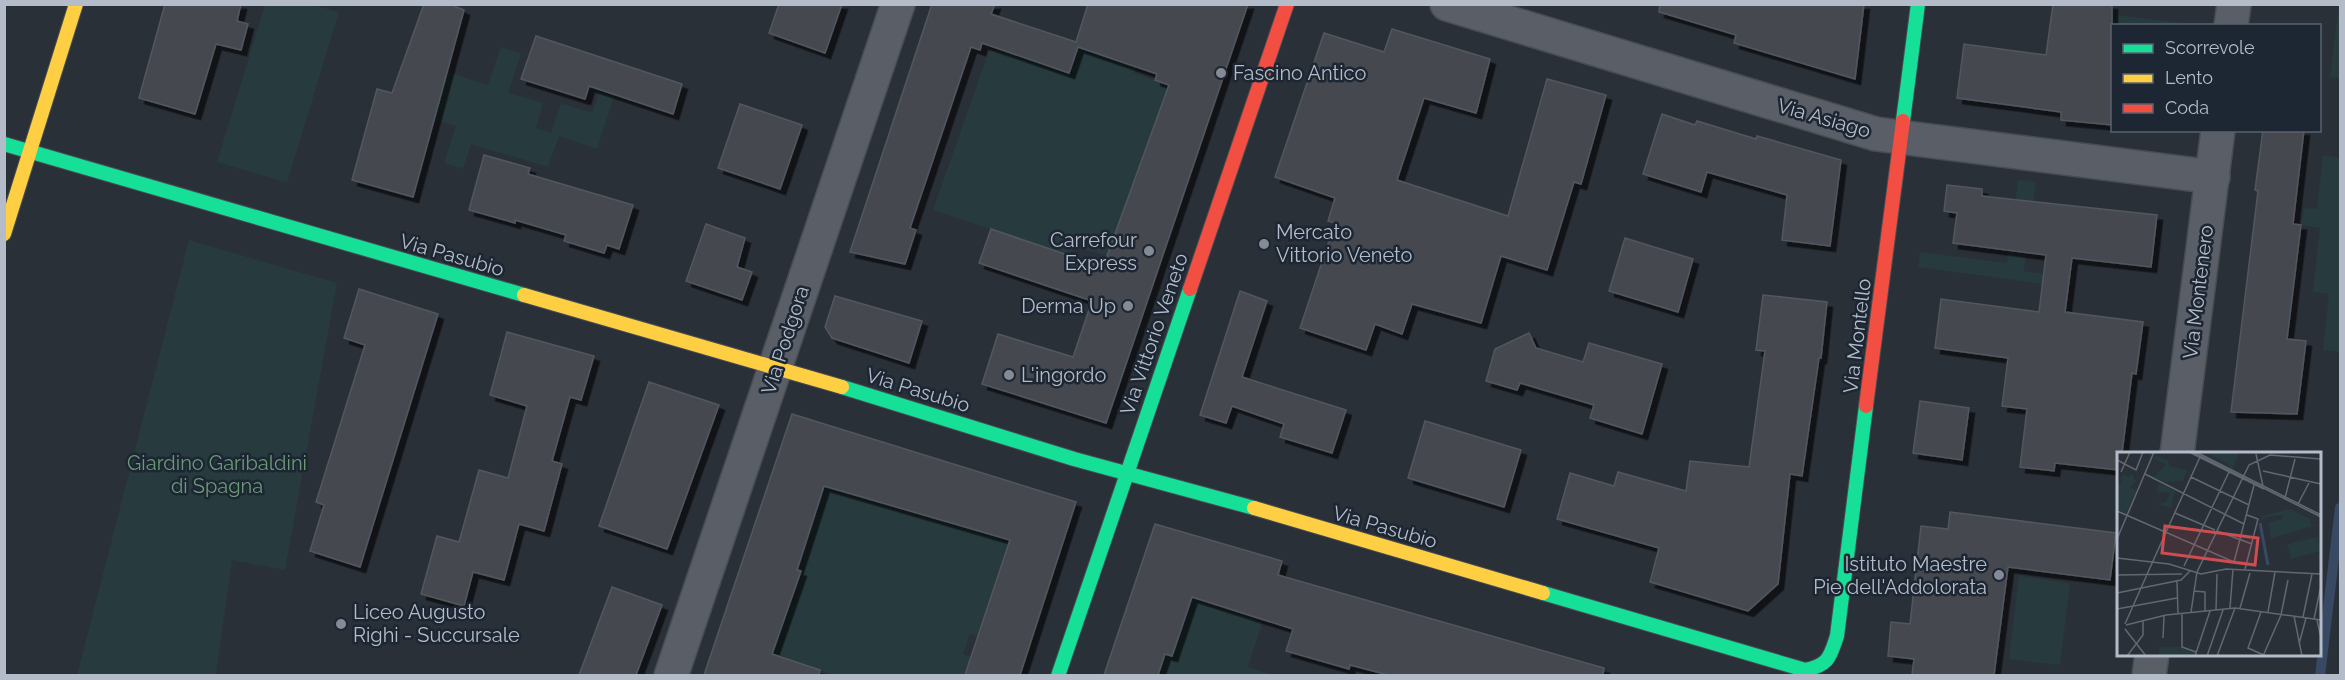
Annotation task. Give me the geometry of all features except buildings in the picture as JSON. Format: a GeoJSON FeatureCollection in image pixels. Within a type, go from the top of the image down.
{"type":"FeatureCollection","features":[{"type":"Feature","properties":{"kind":"street"},"geometry":{"type":"LineString","coordinates":[[4,234],[76,4]]}},
{"type":"Feature","properties":{"kind":"street","name":"Via Podgora"},"geometry":{"type":"LineString","coordinates":[[671,675],[898,4]]}},
{"type":"Feature","properties":{"kind":"street","name":"Via Vittorio Veneto"},"geometry":{"type":"LineString","coordinates":[[1058,675],[1287,4]]}},
{"type":"Feature","properties":{"kind":"street","name":"Via Asiago"},"geometry":{"type":"LineString","coordinates":[[1447,4],[1868,132],[2213,177]]}},
{"type":"Feature","properties":{"kind":"street","name":"Via Montello"},"geometry":{"type":"LineString","coordinates":[[1821,667],[1829,659],[1837,636],[1842,607],[1918,4]]}},
{"type":"Feature","properties":{"kind":"street"},"geometry":{"type":"LineString","coordinates":[[2231,24],[2234,4]]}},
{"type":"Feature","properties":{"kind":"street","name":"Via Montenero"},"geometry":{"type":"LineString","coordinates":[[2177,452],[2218,132]]}},
{"type":"Feature","properties":{"kind":"street","name":"Via Pasubio"},"geometry":{"type":"LineString","coordinates":[[4,144],[1782,664],[1805,670],[1821,667]]}},
{"type":"Feature","properties":{"kind":"street"},"geometry":{"type":"LineString","coordinates":[[2149,675],[2152,656]]}},
{"type":"Feature","properties":{"kind":"green space"},"geometry":{"type":"Polygon","coordinates":[[[265,5],[313,5],[339,12],[287,183],[217,162],[265,5]]]}},
{"type":"Feature","properties":{"kind":"green space"},"geometry":{"type":"Polygon","coordinates":[[[2340,5],[2340,78],[2330,77],[2340,5]]]}},
{"type":"Feature","properties":{"kind":"green space"},"geometry":{"type":"Polygon","coordinates":[[[2105,14],[2194,24],[2111,24],[2111,35],[2074,31],[2105,14]]]}},
{"type":"Feature","properties":{"kind":"green space"},"geometry":{"type":"Polygon","coordinates":[[[501,47],[521,54],[508,93],[543,103],[536,128],[551,133],[561,103],[592,113],[601,85],[616,90],[597,149],[559,136],[548,167],[471,144],[463,169],[444,163],[456,126],[432,119],[447,72],[488,85],[501,47]]]}},
{"type":"Feature","properties":{"kind":"green space"},"geometry":{"type":"Polygon","coordinates":[[[1078,47],[1136,67],[1134,73],[1169,85],[1107,256],[1079,248],[1065,254],[933,210],[989,51],[1003,50],[1069,73],[1078,47]]]}},
{"type":"Feature","properties":{"kind":"green space"},"geometry":{"type":"Polygon","coordinates":[[[2323,155],[2340,158],[2340,352],[2323,350],[2329,294],[2313,292],[2320,228],[2301,225],[2304,208],[2317,209],[2323,155]]]}},
{"type":"Feature","properties":{"kind":"green space"},"geometry":{"type":"Polygon","coordinates":[[[2018,180],[2036,182],[2024,271],[2044,274],[2043,284],[1918,267],[1920,252],[2007,263],[2018,180]]]}},
{"type":"Feature","properties":{"kind":"green space","name":"Giardino Garibaldini di Spagna"},"geometry":{"type":"Polygon","coordinates":[[[189,240],[337,283],[285,570],[232,560],[216,675],[77,675],[189,240]]]}},
{"type":"Feature","properties":{"kind":"green space"},"geometry":{"type":"Polygon","coordinates":[[[825,485],[1010,540],[978,636],[970,634],[963,654],[971,657],[965,675],[835,675],[772,654],[789,602],[794,604],[798,592],[794,591],[801,571],[797,570],[825,485]]]}},
{"type":"Feature","properties":{"kind":"green space"},"geometry":{"type":"Polygon","coordinates":[[[2019,576],[2070,583],[2060,665],[2009,659],[2019,576]]]}},
{"type":"Feature","properties":{"kind":"green space"},"geometry":{"type":"Polygon","coordinates":[[[1192,597],[1263,620],[1248,667],[1274,675],[1158,676],[1165,654],[1172,655],[1192,597]]]}},
{"type":"Feature","properties":{"kind":"waterway"},"geometry":{"type":"LineString","coordinates":[[2320,676],[2340,508]]}},
{"type":"Feature","properties":{"kind":"traffic: fast"},"geometry":{"type":"LineString","coordinates":[[1903,121],[1918,4]]}},
{"type":"Feature","properties":{"kind":"traffic: fast"},"geometry":{"type":"LineString","coordinates":[[4,144],[524,295]]}},
{"type":"Feature","properties":{"kind":"traffic: fast"},"geometry":{"type":"LineString","coordinates":[[1058,676],[1190,289]]}},
{"type":"Feature","properties":{"kind":"traffic: fast"},"geometry":{"type":"LineString","coordinates":[[842,387],[1074,459],[1254,508]]}},
{"type":"Feature","properties":{"kind":"traffic: fast"},"geometry":{"type":"LineString","coordinates":[[1543,593],[1805,670],[1819,666],[1830,655],[1837,636],[1866,406]]}},
{"type":"Feature","properties":{"kind":"traffic: slow"},"geometry":{"type":"LineString","coordinates":[[4,234],[76,4]]}},
{"type":"Feature","properties":{"kind":"traffic: slow"},"geometry":{"type":"LineString","coordinates":[[524,295],[842,387]]}},
{"type":"Feature","properties":{"kind":"traffic: slow"},"geometry":{"type":"LineString","coordinates":[[1254,508],[1543,593]]}},
{"type":"Feature","properties":{"kind":"traffic: jam"},"geometry":{"type":"LineString","coordinates":[[1190,289],[1287,4]]}},
{"type":"Feature","properties":{"kind":"traffic: jam"},"geometry":{"type":"LineString","coordinates":[[1866,406],[1903,121]]}},
{"type":"Feature","properties":{"kind":"place","name":"Fascino Antico"},"geometry":{"type":"Point","coordinates":[1221,73]}},
{"type":"Feature","properties":{"kind":"place","name":"Mercato Vittorio Veneto"},"geometry":{"type":"Point","coordinates":[1264,244]}},
{"type":"Feature","properties":{"kind":"place","name":"Carrefour Express"},"geometry":{"type":"Point","coordinates":[1149,251]}},
{"type":"Feature","properties":{"kind":"place","name":"Derma Up"},"geometry":{"type":"Point","coordinates":[1128,306]}},
{"type":"Feature","properties":{"kind":"place","name":"L'ingordo"},"geometry":{"type":"Point","coordinates":[1009,375]}},
{"type":"Feature","properties":{"kind":"place","name":"Istituto Maestre Pie dell'Addolorata"},"geometry":{"type":"Point","coordinates":[1999,575]}},
{"type":"Feature","properties":{"kind":"place","name":"Liceo Augusto Righi - Succursale"},"geometry":{"type":"Point","coordinates":[341,624]}}]}
